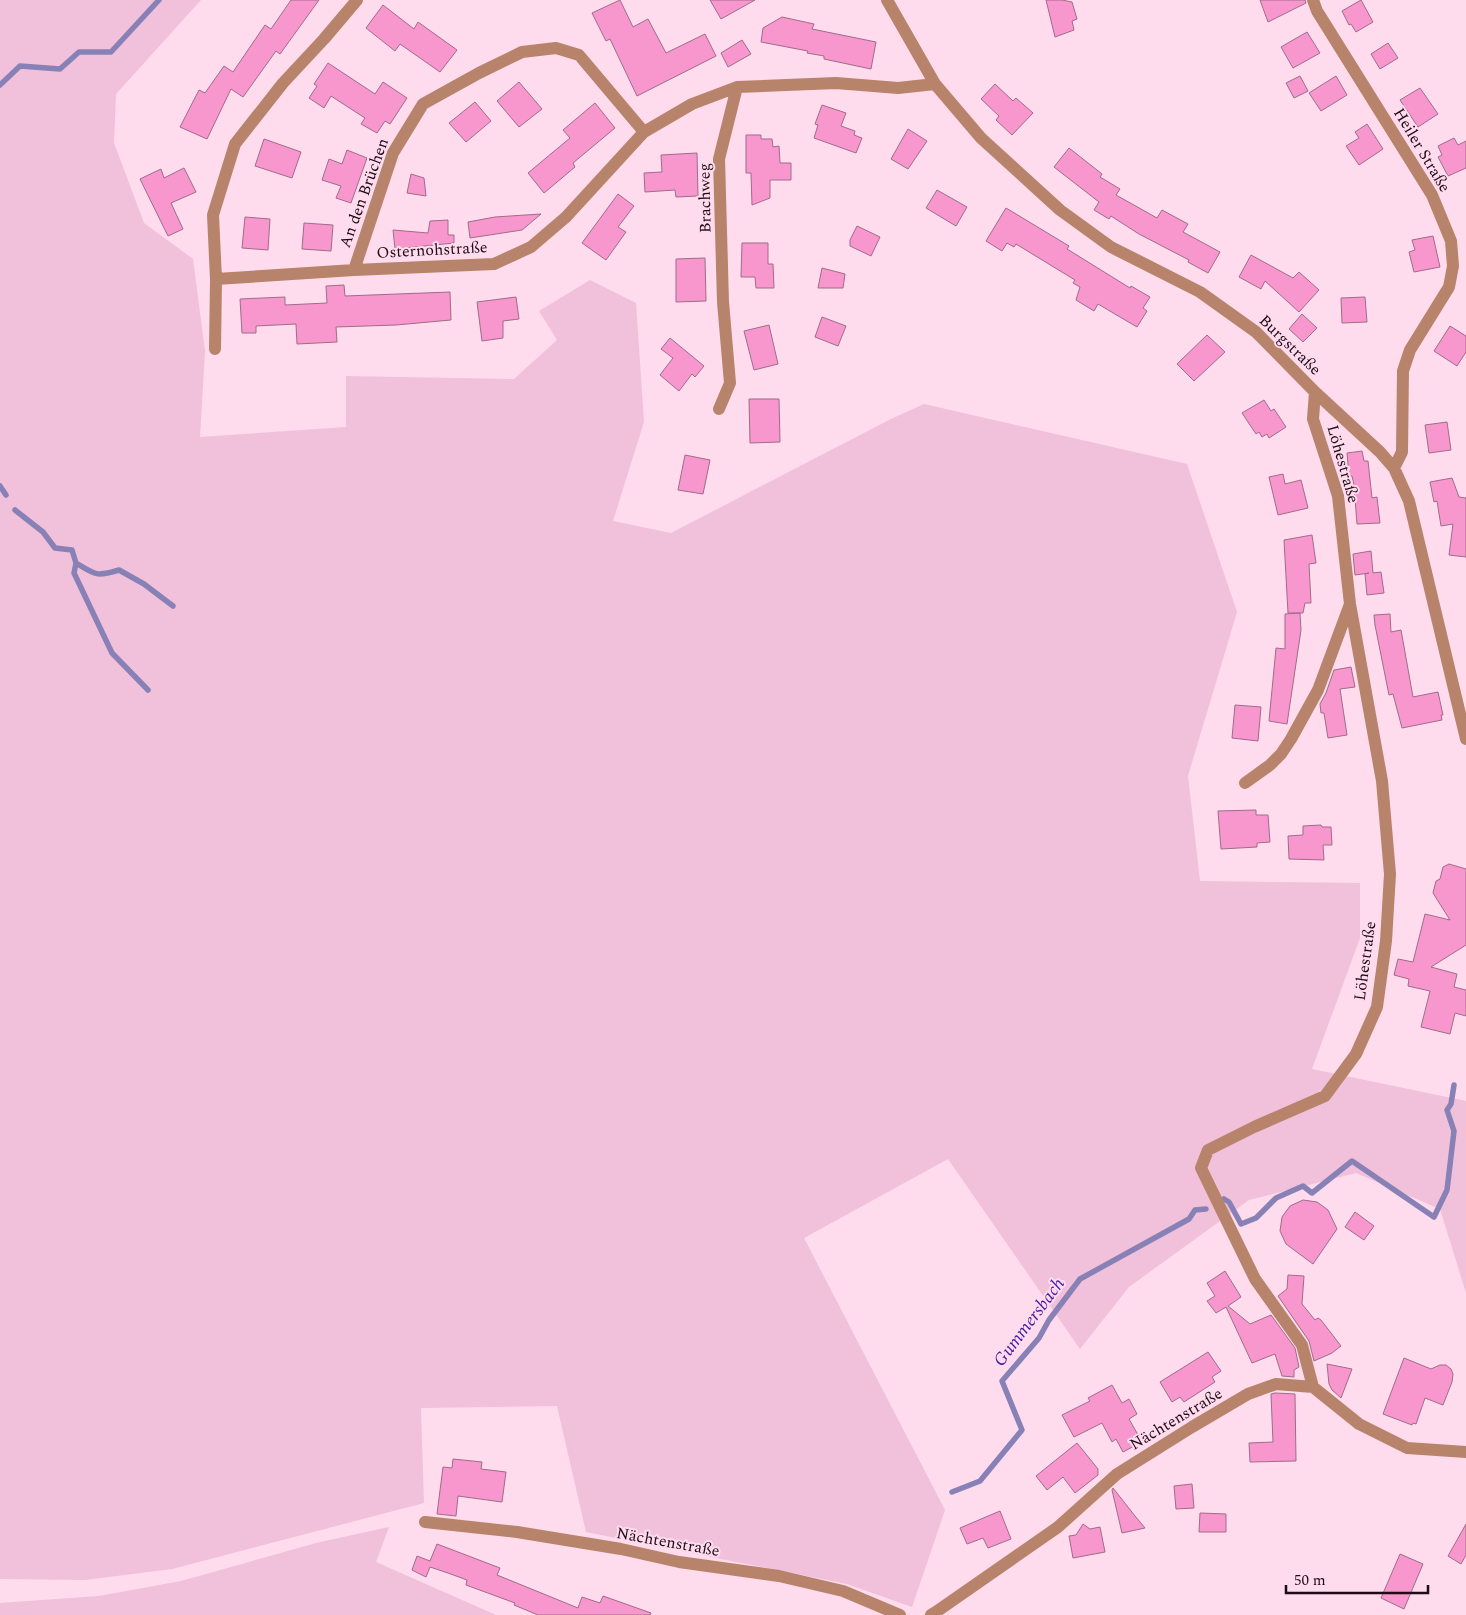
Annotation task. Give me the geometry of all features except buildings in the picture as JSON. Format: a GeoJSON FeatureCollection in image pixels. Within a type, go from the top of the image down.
{"type":"FeatureCollection","features":[{"type":"Feature","properties":{"kind":"street"},"geometry":{"type":"LineString","coordinates":[[216,349],[216,279],[213,215],[235,144],[283,83],[357,0]]}},
{"type":"Feature","properties":{"kind":"street","name":"Burgstraße"},"geometry":{"type":"LineString","coordinates":[[887,0],[935,84],[981,138],[1060,210],[1111,247],[1200,292],[1256,332],[1315,392],[1380,452],[1394,468],[1409,501],[1466,739]]}},
{"type":"Feature","properties":{"kind":"street","name":"Heiler Straße"},"geometry":{"type":"LineString","coordinates":[[1313,0],[1317,11],[1432,195],[1452,241],[1453,266],[1448,286],[1410,350],[1403,371],[1402,452],[1394,468]]}},
{"type":"Feature","properties":{"kind":"street","name":"An den Brüchen"},"geometry":{"type":"LineString","coordinates":[[354,270],[393,153],[423,104],[522,52],[556,48],[579,55],[644,132]]}},
{"type":"Feature","properties":{"kind":"street"},"geometry":{"type":"LineString","coordinates":[[737,87],[836,82],[898,88],[935,84]]}},
{"type":"Feature","properties":{"kind":"street","name":"Osternohstraße"},"geometry":{"type":"LineString","coordinates":[[216,279],[354,270],[494,264],[531,247],[566,218],[644,132],[692,104],[737,87]]}},
{"type":"Feature","properties":{"kind":"street","name":"Brachweg"},"geometry":{"type":"LineString","coordinates":[[719,409],[730,383],[723,302],[720,159],[737,87]]}},
{"type":"Feature","properties":{"kind":"street","name":"Löhestraße"},"geometry":{"type":"LineString","coordinates":[[1313,1387],[1302,1345],[1254,1279],[1201,1168],[1208,1150],[1254,1127],[1325,1096],[1356,1054],[1377,1007],[1386,942],[1390,874],[1382,781],[1350,604],[1338,496],[1313,419],[1315,392]]}},
{"type":"Feature","properties":{"kind":"street","name":"Löhestraße"},"geometry":{"type":"LineString","coordinates":[[1245,784],[1270,765],[1281,754],[1291,739],[1318,690],[1350,604]]}},
{"type":"Feature","properties":{"kind":"street","name":"Nächtenstraße"},"geometry":{"type":"LineString","coordinates":[[930,1615],[1058,1527],[1117,1474],[1192,1427],[1248,1394],[1276,1384],[1313,1387]]}},
{"type":"Feature","properties":{"kind":"street"},"geometry":{"type":"LineString","coordinates":[[1313,1387],[1360,1424],[1407,1448],[1466,1452]]}},
{"type":"Feature","properties":{"kind":"street","name":"Nächtenstraße"},"geometry":{"type":"LineString","coordinates":[[425,1522],[517,1532],[679,1562],[779,1576],[844,1591],[900,1615]]}},
{"type":"Feature","properties":{"kind":"shaded area"},"geometry":{"type":"Polygon","coordinates":[[[0,0],[201,0],[116,94],[114,143],[144,223],[193,259],[205,351],[200,437],[346,427],[346,376],[514,379],[557,340],[539,311],[590,280],[636,303],[644,422],[613,521],[671,533],[891,419],[924,404],[1187,464],[1237,612],[1188,776],[1200,881],[1360,883],[1360,938],[1312,1069],[1466,1101],[1466,1293],[1440,1209],[1356,1173],[1249,1200],[1129,1287],[1080,1349],[948,1159],[804,1238],[945,1510],[912,1607],[847,1584],[586,1532],[557,1406],[421,1408],[424,1503],[172,1569],[85,1580],[0,1579],[0,0]]]}},
{"type":"Feature","properties":{"kind":"shaded area"},"geometry":{"type":"Polygon","coordinates":[[[389,1527],[376,1562],[496,1615],[0,1615],[0,1603],[99,1596],[181,1581],[316,1543],[389,1527]]]}},
{"type":"Feature","properties":{"kind":"waterway"},"geometry":{"type":"LineString","coordinates":[[0,85],[20,66],[60,69],[79,52],[111,52],[159,0]]}},
{"type":"Feature","properties":{"kind":"waterway"},"geometry":{"type":"LineString","coordinates":[[0,486],[6,495]]}},
{"type":"Feature","properties":{"kind":"waterway"},"geometry":{"type":"LineString","coordinates":[[15,510],[43,532],[55,548],[72,550],[76,563],[74,573],[112,653],[148,690]]}},
{"type":"Feature","properties":{"kind":"waterway"},"geometry":{"type":"LineString","coordinates":[[76,563],[96,574],[105,574],[119,570],[144,584],[173,606]]}},
{"type":"Feature","properties":{"kind":"waterway","name":"Gummersbach"},"geometry":{"type":"LineString","coordinates":[[1224,1199],[1229,1202],[1241,1224],[1256,1218],[1276,1198],[1303,1186],[1312,1193],[1352,1161],[1434,1217],[1447,1190],[1454,1131],[1447,1110],[1451,1104],[1454,1085]]}},
{"type":"Feature","properties":{"kind":"waterway","name":"Gummersbach"},"geometry":{"type":"LineString","coordinates":[[952,1492],[980,1481],[1022,1430],[1002,1381],[1039,1338],[1049,1320],[1080,1279],[1189,1219],[1195,1210],[1206,1209]]}}]}
